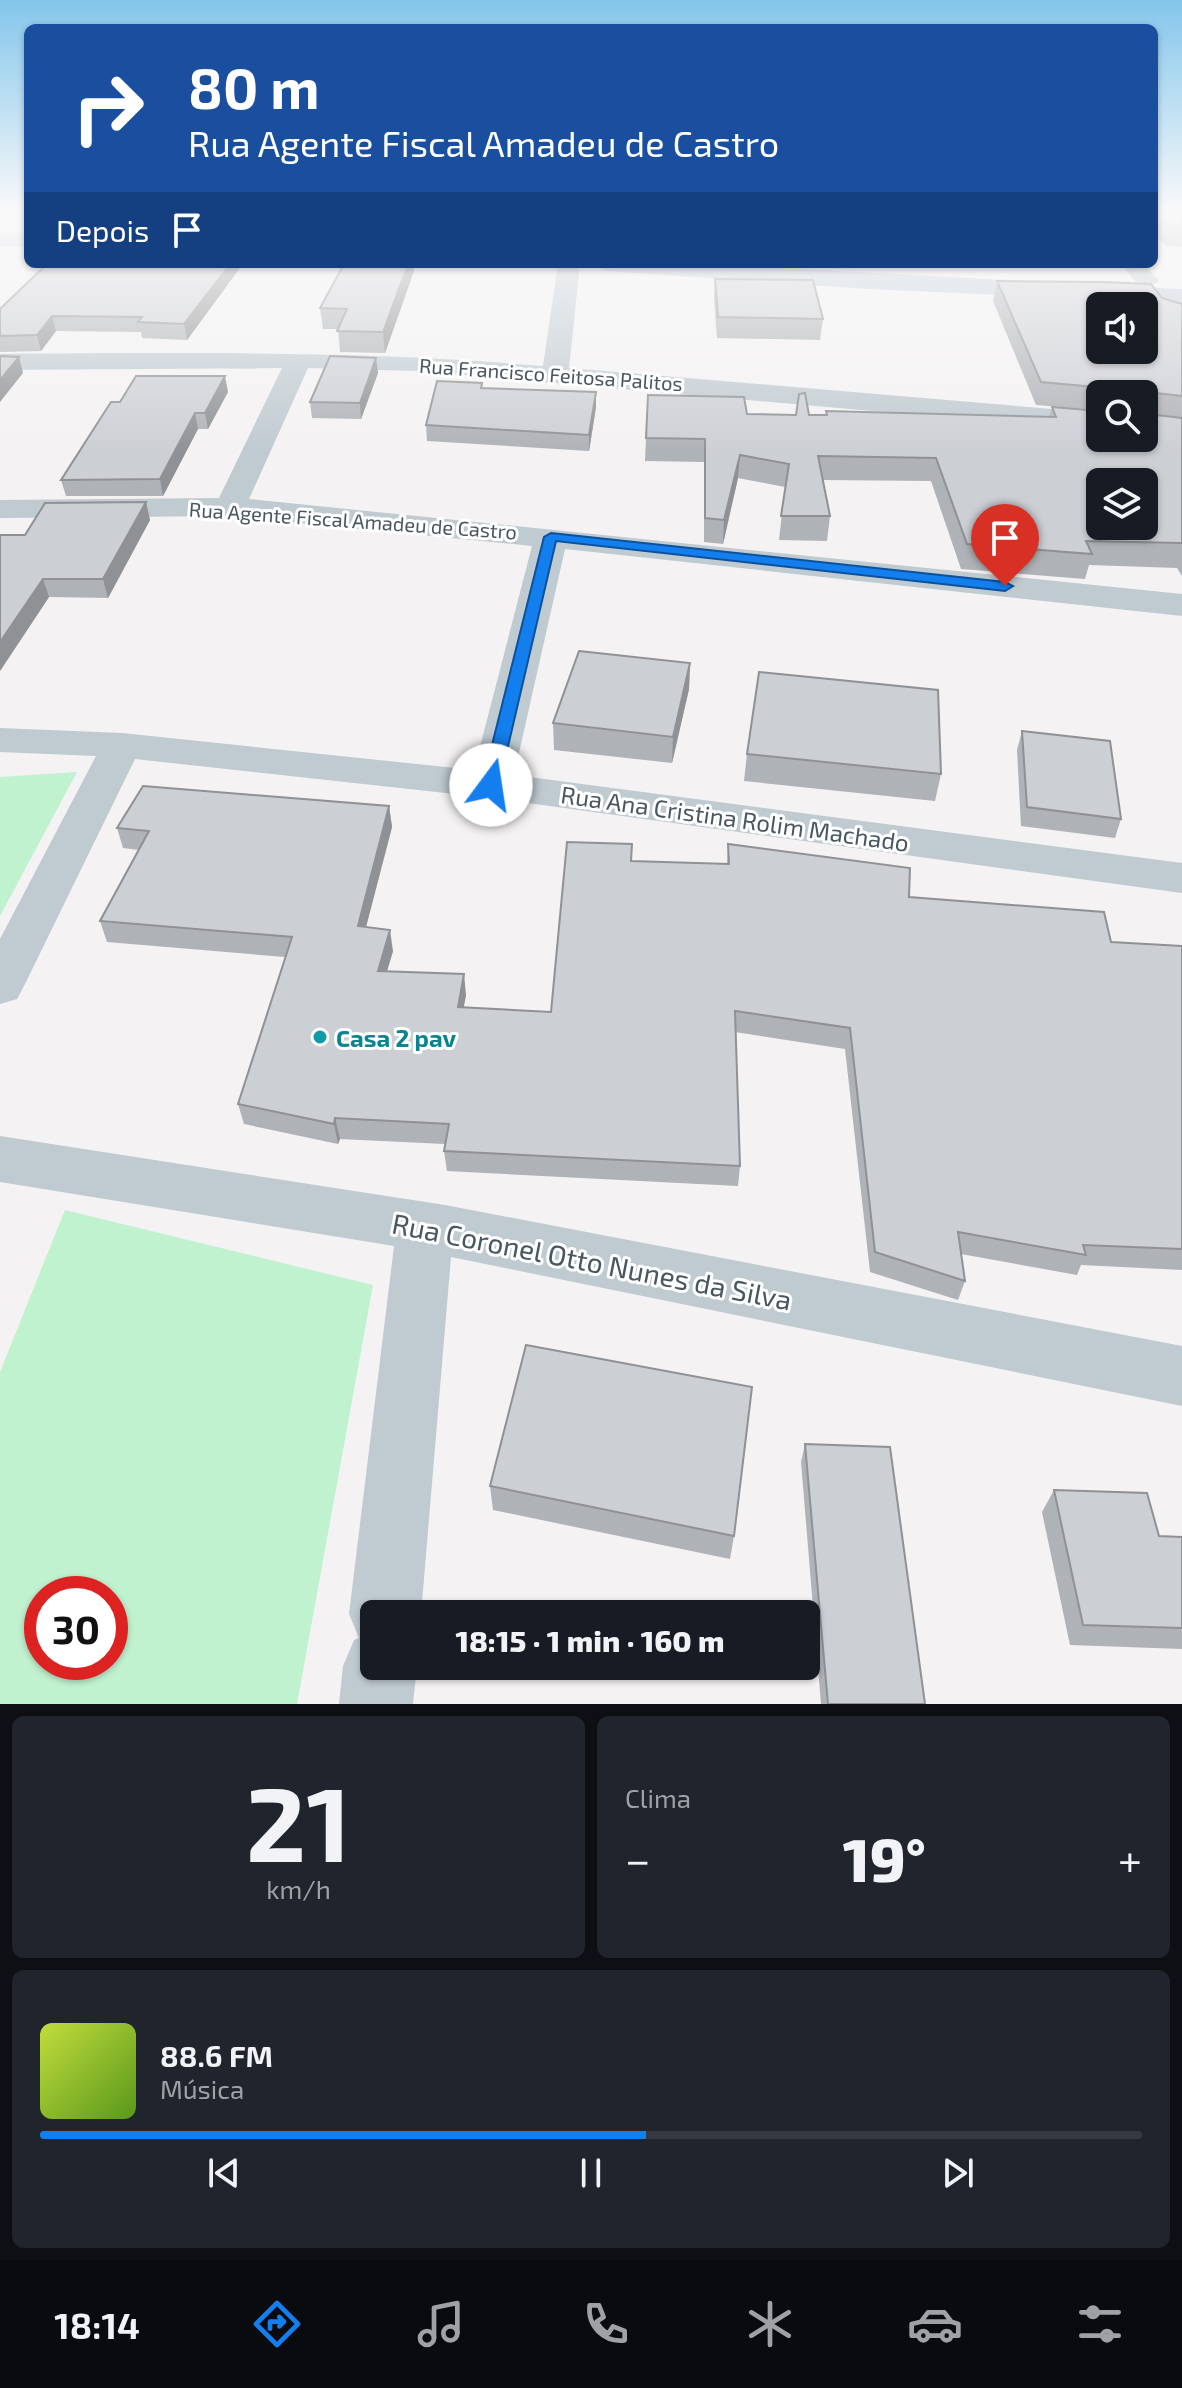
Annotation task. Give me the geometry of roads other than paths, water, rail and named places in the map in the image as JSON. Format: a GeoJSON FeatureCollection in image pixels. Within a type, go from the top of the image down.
{"type":"FeatureCollection","features":[{"type":"Feature","properties":{"kind":"street"},"geometry":{"type":"LineString","coordinates":[[555,373],[565,295]]}},
{"type":"Feature","properties":{"kind":"street"},"geometry":{"type":"LineString","coordinates":[[1169,295],[1182,316]]}},
{"type":"Feature","properties":{"kind":"street"},"geometry":{"type":"LineString","coordinates":[[230,507],[299,360]]}},
{"type":"Feature","properties":{"kind":"street","name":"Rua Francisco Feitosa Palitos"},"geometry":{"type":"LineString","coordinates":[[0,362],[299,360],[555,373],[1086,421]]}},
{"type":"Feature","properties":{"kind":"street","name":"Rua Agente Fiscal Amadeu de Castro"},"geometry":{"type":"LineString","coordinates":[[0,509],[230,507],[551,537],[1182,605]]}},
{"type":"Feature","properties":{"kind":"street"},"geometry":{"type":"LineString","coordinates":[[491,785],[551,537]]}},
{"type":"Feature","properties":{"kind":"street","name":"Rua Ana Cristina Rolim Machado"},"geometry":{"type":"LineString","coordinates":[[0,740],[122,745],[491,785],[1182,878]]}},
{"type":"Feature","properties":{"kind":"street"},"geometry":{"type":"LineString","coordinates":[[0,986],[122,745]]}},
{"type":"Feature","properties":{"kind":"street","name":"Rua Coronel Otto Nunes da Silva"},"geometry":{"type":"LineString","coordinates":[[0,1159],[168,1181],[425,1227],[1182,1376]]}},
{"type":"Feature","properties":{"kind":"street"},"geometry":{"type":"LineString","coordinates":[[386,1600],[425,1227]]}},
{"type":"Feature","properties":{"kind":"street"},"geometry":{"type":"LineString","coordinates":[[376,1704],[379,1680]]}},
{"type":"Feature","properties":{"kind":"place","name":"Casa 2 pav"},"geometry":{"type":"Point","coordinates":[320,1037]}}]}
